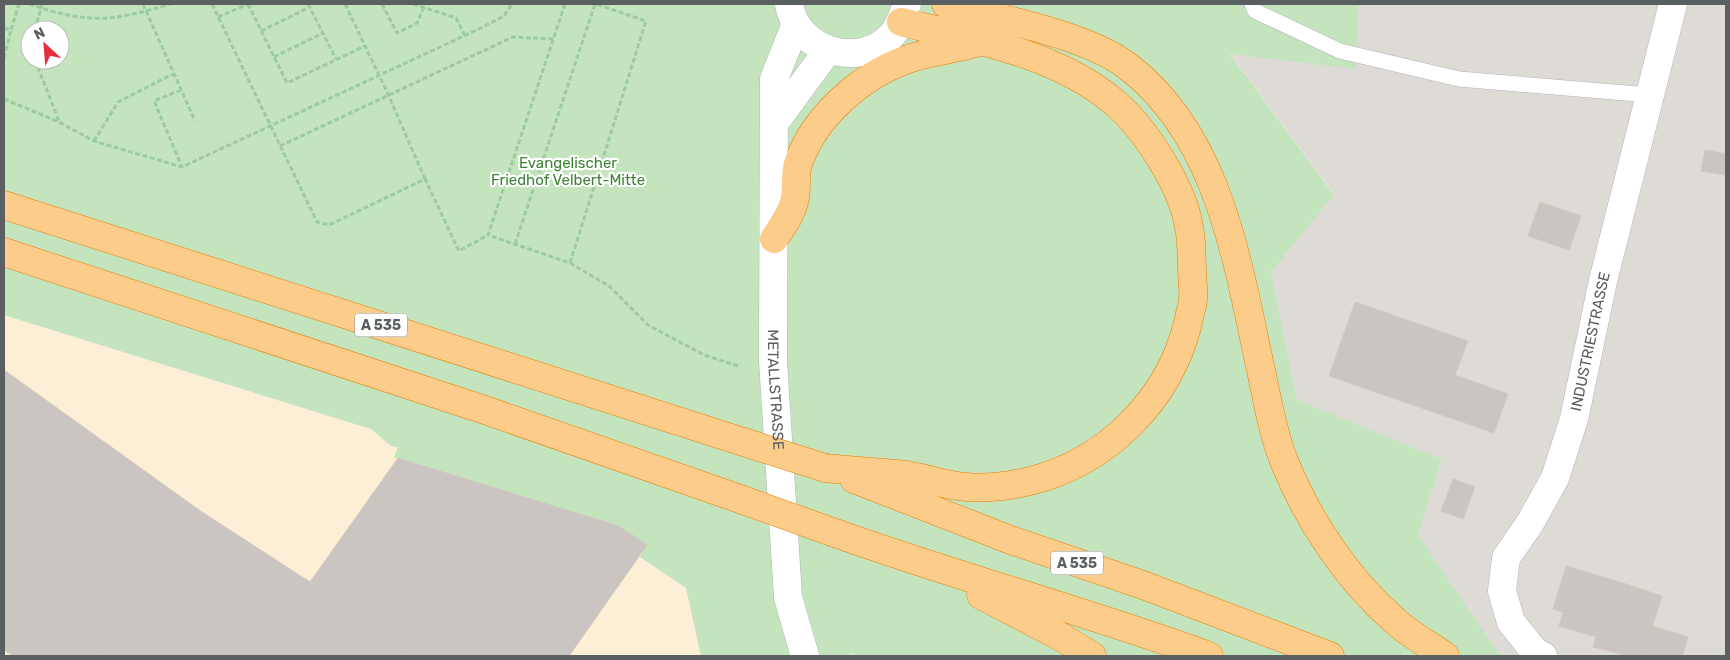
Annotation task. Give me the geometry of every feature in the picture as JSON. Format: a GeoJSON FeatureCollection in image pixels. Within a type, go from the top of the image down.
{"type":"FeatureCollection","features":[{"type":"Feature","properties":{"kind":"highway"},"geometry":{"type":"LineString","coordinates":[[946,4],[1002,12],[1040,29],[1095,48],[1125,64],[1157,93],[1181,126],[1210,177],[1230,232],[1267,398],[1283,459],[1311,518],[1349,572],[1394,620],[1445,656]]}},
{"type":"Feature","properties":{"kind":"highway"},"geometry":{"type":"LineString","coordinates":[[824,468],[907,476],[966,487],[997,487],[1063,471],[1092,455],[1120,434],[1145,408],[1168,376],[1184,339],[1193,301],[1189,225],[1161,157],[1115,103],[1084,81],[1047,63],[904,13]]}},
{"type":"Feature","properties":{"kind":"highway"},"geometry":{"type":"LineString","coordinates":[[774,239],[794,203],[798,165],[815,132],[827,115],[845,98],[887,68],[909,59],[982,41]]}},
{"type":"Feature","properties":{"kind":"highway","name":"A 535"},"geometry":{"type":"LineString","coordinates":[[4,205],[824,468],[1008,539],[1143,585],[1330,656]]}},
{"type":"Feature","properties":{"kind":"highway"},"geometry":{"type":"LineString","coordinates":[[4,252],[485,410],[740,498],[917,562],[1131,627],[1209,656]]}},
{"type":"Feature","properties":{"kind":"highway"},"geometry":{"type":"LineString","coordinates":[[917,562],[1048,630],[1092,656]]}},
{"type":"Feature","properties":{"kind":"main road","name":"INDUSTRIESTRASSE"},"geometry":{"type":"LineString","coordinates":[[1543,656],[1535,652],[1511,622],[1502,591],[1506,558],[1530,523],[1555,478],[1574,419],[1603,281],[1673,4]]}},
{"type":"Feature","properties":{"kind":"main road"},"geometry":{"type":"LineString","coordinates":[[793,14],[805,35],[828,50],[844,54],[861,52],[877,46],[891,36],[904,13]]}},
{"type":"Feature","properties":{"kind":"main road","name":"METALLSTRASSE"},"geometry":{"type":"LineString","coordinates":[[793,14],[774,79],[776,121],[773,361],[788,598],[805,656]]}},
{"type":"Feature","properties":{"kind":"main road"},"geometry":{"type":"LineString","coordinates":[[776,121],[828,50]]}},
{"type":"Feature","properties":{"kind":"lane"},"geometry":{"type":"LineString","coordinates":[[1252,4],[1255,11],[1340,51],[1450,77],[1650,96]]}},
{"type":"Feature","properties":{"kind":"path"},"geometry":{"type":"LineString","coordinates":[[4,58],[19,4]]}},
{"type":"Feature","properties":{"kind":"path"},"geometry":{"type":"LineString","coordinates":[[29,4],[83,18],[115,19],[170,4]]}},
{"type":"Feature","properties":{"kind":"path"},"geometry":{"type":"LineString","coordinates":[[143,4],[195,121]]}},
{"type":"Feature","properties":{"kind":"path"},"geometry":{"type":"LineString","coordinates":[[212,4],[316,222],[329,225],[425,179]]}},
{"type":"Feature","properties":{"kind":"path"},"geometry":{"type":"LineString","coordinates":[[218,17],[248,4],[286,83],[365,46]]}},
{"type":"Feature","properties":{"kind":"path"},"geometry":{"type":"LineString","coordinates":[[345,4],[380,76],[459,251],[488,234],[565,4]]}},
{"type":"Feature","properties":{"kind":"path"},"geometry":{"type":"LineString","coordinates":[[382,4],[397,33],[417,23],[424,7]]}},
{"type":"Feature","properties":{"kind":"path"},"geometry":{"type":"LineString","coordinates":[[413,4],[456,18],[465,36]]}},
{"type":"Feature","properties":{"kind":"path"},"geometry":{"type":"LineString","coordinates":[[4,99],[59,122],[94,141],[182,166],[271,127],[465,36],[504,16],[512,4]]}},
{"type":"Feature","properties":{"kind":"path"},"geometry":{"type":"LineString","coordinates":[[515,244],[595,4],[646,21],[570,263]]}},
{"type":"Feature","properties":{"kind":"path"},"geometry":{"type":"LineString","coordinates":[[38,20],[41,6]]}},
{"type":"Feature","properties":{"kind":"path"},"geometry":{"type":"LineString","coordinates":[[261,31],[309,6],[336,59]]}},
{"type":"Feature","properties":{"kind":"path"},"geometry":{"type":"LineString","coordinates":[[4,28],[11,30]]}},
{"type":"Feature","properties":{"kind":"path"},"geometry":{"type":"LineString","coordinates":[[274,57],[323,33]]}},
{"type":"Feature","properties":{"kind":"path"},"geometry":{"type":"LineString","coordinates":[[280,146],[513,37],[554,39]]}},
{"type":"Feature","properties":{"kind":"path"},"geometry":{"type":"LineString","coordinates":[[39,70],[59,122]]}},
{"type":"Feature","properties":{"kind":"path"},"geometry":{"type":"LineString","coordinates":[[94,141],[118,102],[173,74]]}},
{"type":"Feature","properties":{"kind":"path"},"geometry":{"type":"LineString","coordinates":[[181,90],[154,101],[182,166]]}},
{"type":"Feature","properties":{"kind":"path"},"geometry":{"type":"LineString","coordinates":[[488,234],[570,263],[609,286],[648,325],[704,355],[738,366]]}},
{"type":"Feature","properties":{"kind":"shaded area"},"geometry":{"type":"Polygon","coordinates":[[[1358,4],[1726,4],[1726,656],[1504,656],[1498,652],[1418,535],[1442,459],[1297,400],[1271,272],[1334,194],[1230,53],[1356,69],[1358,4]]]}},
{"type":"Feature","properties":{"kind":"shaded area"},"geometry":{"type":"Polygon","coordinates":[[[4,315],[371,429],[391,445],[398,447],[394,457],[647,545],[640,557],[686,588],[701,656],[4,656],[4,315]]]}},
{"type":"Feature","properties":{"kind":"green space","name":"Evangelischer Friedhof Velbert-Mitte"},"geometry":{"type":"Polygon","coordinates":[[[4,4],[1358,4],[1356,69],[1230,54],[1334,195],[1271,272],[1297,400],[1442,459],[1418,535],[1498,652],[1504,656],[857,656],[852,653],[852,656],[701,656],[686,588],[640,557],[647,545],[394,457],[398,447],[391,446],[371,429],[4,315],[4,4]]]}},
{"type":"Feature","properties":{"kind":"building"},"geometry":{"type":"Polygon","coordinates":[[[1705,150],[1726,154],[1726,175],[1701,171],[1705,150]]]}},
{"type":"Feature","properties":{"kind":"building"},"geometry":{"type":"Polygon","coordinates":[[[1540,202],[1581,216],[1569,250],[1528,236],[1540,202]]]}},
{"type":"Feature","properties":{"kind":"building"},"geometry":{"type":"Polygon","coordinates":[[[1355,302],[1468,341],[1455,375],[1508,394],[1494,433],[1329,376],[1355,302]]]}},
{"type":"Feature","properties":{"kind":"building"},"geometry":{"type":"Polygon","coordinates":[[[4,370],[202,512],[102,656],[13,656],[4,650],[4,370]]]}},
{"type":"Feature","properties":{"kind":"building"},"geometry":{"type":"Polygon","coordinates":[[[398,458],[619,526],[647,545],[569,656],[415,656],[310,582],[398,458]]]}},
{"type":"Feature","properties":{"kind":"building"},"geometry":{"type":"Polygon","coordinates":[[[1453,479],[1475,487],[1463,519],[1441,511],[1453,479]]]}},
{"type":"Feature","properties":{"kind":"building"},"geometry":{"type":"Polygon","coordinates":[[[202,512],[310,582],[415,656],[102,656],[202,512]]]}},
{"type":"Feature","properties":{"kind":"building"},"geometry":{"type":"Polygon","coordinates":[[[1566,566],[1626,584],[1606,650],[1593,647],[1596,637],[1559,626],[1563,612],[1553,609],[1566,566]]]}},
{"type":"Feature","properties":{"kind":"building"},"geometry":{"type":"Polygon","coordinates":[[[1626,584],[1662,596],[1643,656],[1627,656],[1606,650],[1626,584]]]}},
{"type":"Feature","properties":{"kind":"building"},"geometry":{"type":"Polygon","coordinates":[[[1652,626],[1688,637],[1682,656],[1643,656],[1652,626]]]}}]}
